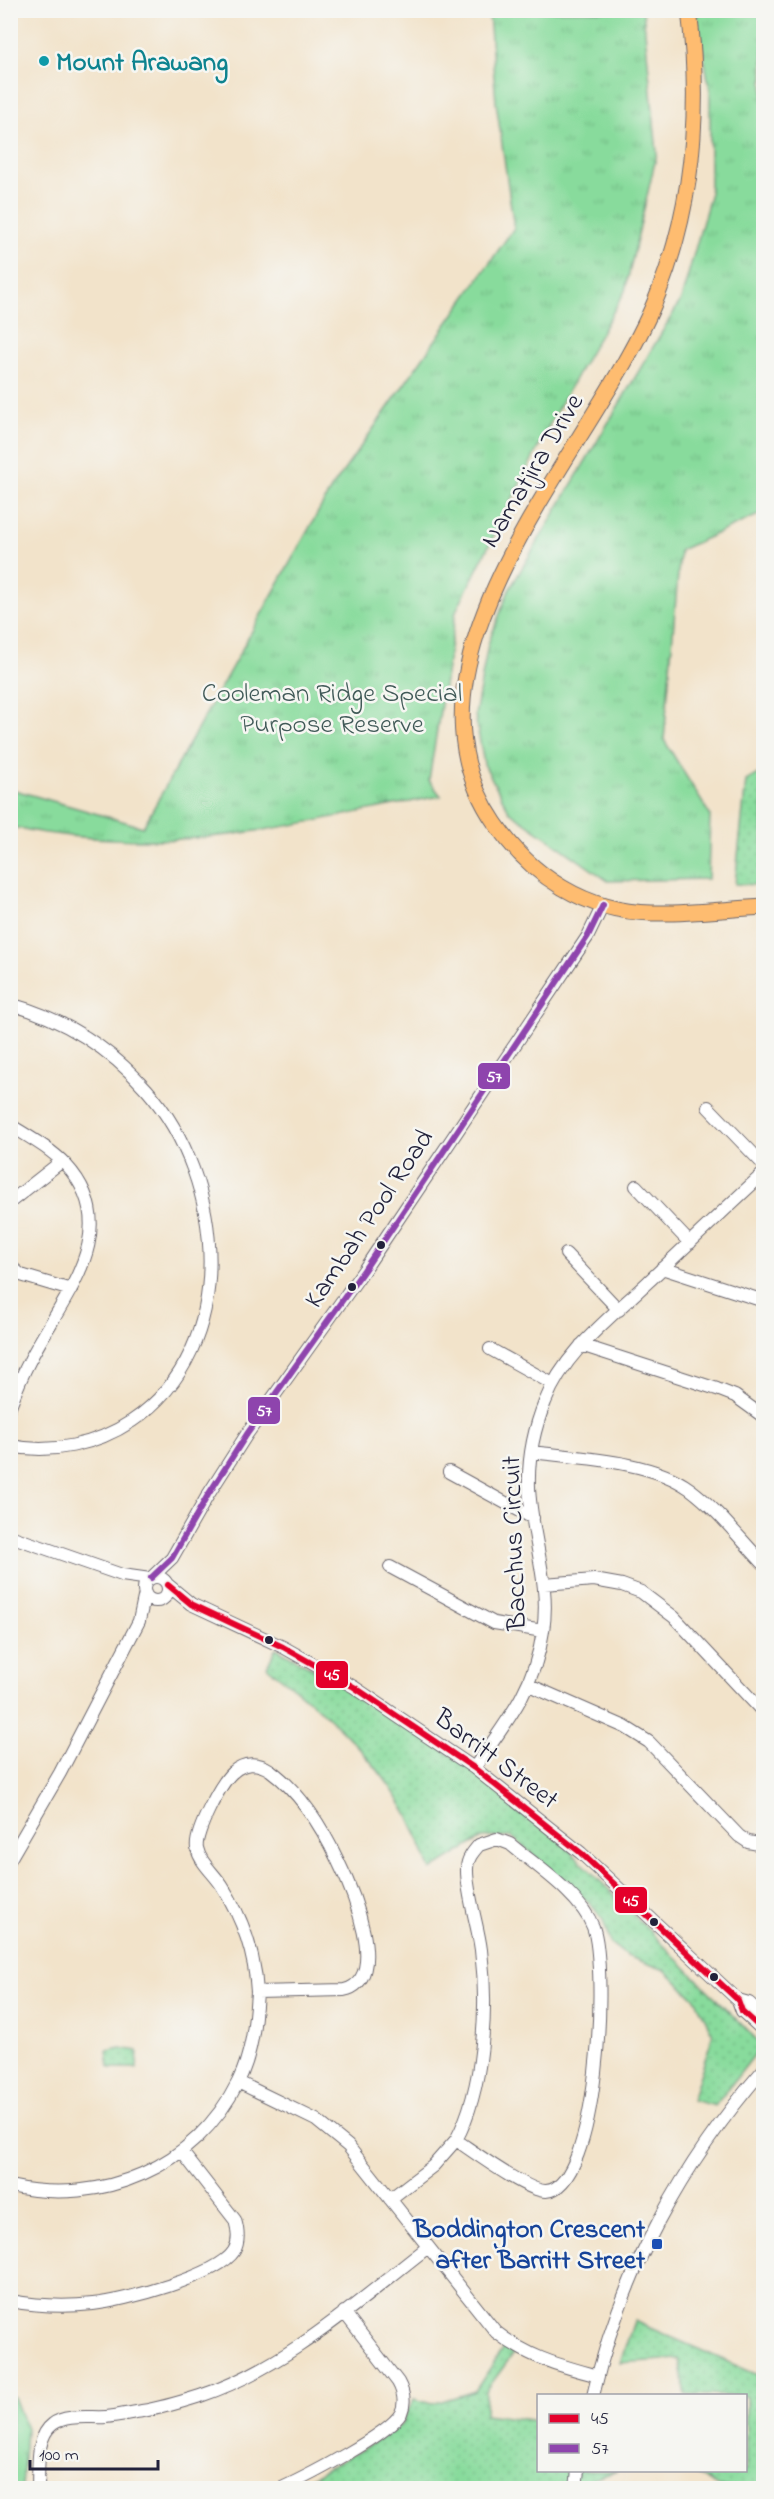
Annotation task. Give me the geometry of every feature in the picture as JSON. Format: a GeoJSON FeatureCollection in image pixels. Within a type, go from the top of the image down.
{"type":"FeatureCollection","features":[{"type":"Feature","properties":{"kind":"main road","name":"Namatjira Drive"},"geometry":{"type":"LineString","coordinates":[[688,10],[694,52],[695,119],[692,159],[678,236],[658,296],[629,356],[500,573],[479,626],[466,677],[463,735],[471,777],[484,808],[505,838],[528,864],[550,881],[603,905],[626,911],[652,913],[764,908]]}},
{"type":"Feature","properties":{"kind":"street","name":"Kambah Pool Road"},"geometry":{"type":"LineString","coordinates":[[150,1579],[172,1558],[208,1495],[247,1434],[364,1270],[588,936],[603,905]]}},
{"type":"Feature","properties":{"kind":"street"},"geometry":{"type":"LineString","coordinates":[[10,1005],[56,1019],[104,1049],[156,1102],[187,1155],[199,1186],[208,1233],[209,1266],[207,1299],[200,1330],[192,1349],[169,1389],[147,1410],[117,1430],[70,1446],[47,1449],[10,1446]]}},
{"type":"Feature","properties":{"kind":"street"},"geometry":{"type":"LineString","coordinates":[[708,1107],[764,1165]]}},
{"type":"Feature","properties":{"kind":"street"},"geometry":{"type":"LineString","coordinates":[[10,1125],[62,1161],[77,1180],[85,1196],[91,1230],[84,1265],[14,1386],[10,1406]]}},
{"type":"Feature","properties":{"kind":"street"},"geometry":{"type":"LineString","coordinates":[[10,1202],[62,1161]]}},
{"type":"Feature","properties":{"kind":"street","name":"Bacchus Circuit"},"geometry":{"type":"LineString","coordinates":[[474,1768],[508,1722],[529,1685],[543,1631],[544,1584],[529,1487],[531,1452],[539,1417],[553,1384],[581,1345],[764,1173]]}},
{"type":"Feature","properties":{"kind":"street"},"geometry":{"type":"LineString","coordinates":[[636,1186],[690,1242]]}},
{"type":"Feature","properties":{"kind":"street"},"geometry":{"type":"LineString","coordinates":[[566,1254],[619,1310]]}},
{"type":"Feature","properties":{"kind":"street"},"geometry":{"type":"LineString","coordinates":[[10,1266],[21,1275],[71,1290]]}},
{"type":"Feature","properties":{"kind":"street"},"geometry":{"type":"LineString","coordinates":[[662,1268],[764,1301]]}},
{"type":"Feature","properties":{"kind":"street"},"geometry":{"type":"LineString","coordinates":[[581,1345],[735,1396],[764,1417]]}},
{"type":"Feature","properties":{"kind":"street"},"geometry":{"type":"LineString","coordinates":[[490,1349],[553,1384]]}},
{"type":"Feature","properties":{"kind":"street"},"geometry":{"type":"LineString","coordinates":[[531,1452],[645,1468],[673,1478],[705,1502],[764,1564]]}},
{"type":"Feature","properties":{"kind":"street"},"geometry":{"type":"LineString","coordinates":[[449,1472],[533,1518]]}},
{"type":"Feature","properties":{"kind":"street"},"geometry":{"type":"LineString","coordinates":[[10,1536],[122,1575],[150,1579],[160,1577],[167,1584],[167,1595],[139,1621]]}},
{"type":"Feature","properties":{"kind":"street","name":"Kambah Pool Road"},"geometry":{"type":"LineString","coordinates":[[167,1584],[172,1558]]}},
{"type":"Feature","properties":{"kind":"street"},"geometry":{"type":"LineString","coordinates":[[390,1568],[494,1623],[543,1631]]}},
{"type":"Feature","properties":{"kind":"street"},"geometry":{"type":"LineString","coordinates":[[122,1575],[151,1600],[161,1600]]}},
{"type":"Feature","properties":{"kind":"street"},"geometry":{"type":"LineString","coordinates":[[10,1859],[60,1773],[139,1621],[145,1584],[150,1579]]}},
{"type":"Feature","properties":{"kind":"street"},"geometry":{"type":"LineString","coordinates":[[544,1584],[594,1580],[622,1585],[641,1592],[674,1617],[764,1713]]}},
{"type":"Feature","properties":{"kind":"street","name":"Barritt Street"},"geometry":{"type":"LineString","coordinates":[[167,1584],[191,1604],[283,1647],[354,1687],[474,1768],[582,1853],[738,2000],[742,2011],[764,2031]]}},
{"type":"Feature","properties":{"kind":"street","name":"Barritt Street"},"geometry":{"type":"LineString","coordinates":[[161,1600],[191,1604]]}},
{"type":"Feature","properties":{"kind":"street"},"geometry":{"type":"LineString","coordinates":[[529,1685],[633,1731],[649,1742],[739,1836],[748,1842],[764,1845]]}},
{"type":"Feature","properties":{"kind":"street"},"geometry":{"type":"LineString","coordinates":[[10,2186],[51,2192],[92,2190],[132,2180],[182,2152],[220,2112],[238,2082],[254,2027],[257,1992],[252,1953],[242,1921],[220,1882],[200,1857],[196,1846],[200,1830],[226,1779],[238,1768],[253,1764],[263,1766],[272,1772],[294,1793],[322,1832],[351,1891],[368,1957],[363,1977],[357,1985],[348,1989],[257,1992]]}},
{"type":"Feature","properties":{"kind":"street"},"geometry":{"type":"LineString","coordinates":[[390,2199],[433,2166],[456,2140],[467,2116],[476,2080],[483,2025],[481,1950],[466,1878],[467,1864],[479,1845],[497,1839],[510,1844],[576,1901],[593,1926],[598,1949],[601,1990],[596,2072],[586,2122],[572,2171],[562,2184],[553,2190],[533,2189],[456,2140]]}},
{"type":"Feature","properties":{"kind":"street","name":"Barritt Street"},"geometry":{"type":"LineString","coordinates":[[738,2000],[749,2003],[764,2017]]}},
{"type":"Feature","properties":{"kind":"street"},"geometry":{"type":"LineString","coordinates":[[594,2394],[620,2307],[649,2240],[696,2158],[733,2107],[764,2070]]}},
{"type":"Feature","properties":{"kind":"street"},"geometry":{"type":"LineString","coordinates":[[238,2082],[316,2120],[333,2131],[356,2154],[488,2324],[514,2346],[543,2360],[598,2376]]}},
{"type":"Feature","properties":{"kind":"street"},"geometry":{"type":"LineString","coordinates":[[10,2301],[58,2306],[127,2299],[182,2281],[228,2258],[237,2245],[238,2232],[235,2220],[182,2152]]}},
{"type":"Feature","properties":{"kind":"street"},"geometry":{"type":"LineString","coordinates":[[38,2488],[40,2447],[45,2432],[52,2424],[64,2419],[107,2417],[144,2411],[218,2389],[288,2353],[428,2247]]}},
{"type":"Feature","properties":{"kind":"street"},"geometry":{"type":"LineString","coordinates":[[282,2488],[356,2449],[401,2414],[402,2389],[344,2312]]}},
{"type":"Feature","properties":{"kind":"street"},"geometry":{"type":"LineString","coordinates":[[576,2488],[578,2472]]}},
{"type":"Feature","properties":{"kind":"green space","name":"Cooleman Ridge Special Purpose Reserve"},"geometry":{"type":"Polygon","coordinates":[[[483,11],[643,11],[657,153],[625,291],[555,414],[456,611],[429,780],[441,796],[279,827],[196,838],[102,839],[11,827],[11,789],[143,827],[331,489],[514,228],[496,102],[489,14],[483,11]]]}},
{"type":"Feature","properties":{"kind":"green space"},"geometry":{"type":"Polygon","coordinates":[[[696,11],[763,11],[763,513],[680,550],[664,740],[710,815],[708,879],[608,881],[509,811],[484,764],[475,715],[488,644],[509,590],[681,300],[710,196],[710,91],[696,11]]]}},
{"type":"Feature","properties":{"kind":"green space"},"geometry":{"type":"Polygon","coordinates":[[[763,771],[763,885],[735,884],[746,781],[763,771]]]}},
{"type":"Feature","properties":{"kind":"green space"},"geometry":{"type":"Polygon","coordinates":[[[276,1648],[365,1698],[473,1770],[551,1831],[762,2045],[715,2106],[692,2100],[713,2035],[696,2000],[665,1970],[627,1956],[610,1943],[603,1920],[591,1904],[511,1836],[482,1838],[431,1870],[411,1821],[394,1792],[363,1752],[307,1699],[267,1667],[276,1648]]]}},
{"type":"Feature","properties":{"kind":"green space"},"geometry":{"type":"Polygon","coordinates":[[[120,2048],[138,2051],[137,2068],[109,2068],[107,2051],[120,2048]]]}},
{"type":"Feature","properties":{"kind":"green space"},"geometry":{"type":"Polygon","coordinates":[[[634,2321],[758,2375],[757,2384],[764,2385],[763,2488],[720,2488],[692,2472],[747,2472],[747,2394],[686,2394],[679,2359],[620,2363],[634,2321]]]}},
{"type":"Feature","properties":{"kind":"green space"},"geometry":{"type":"Polygon","coordinates":[[[504,2347],[513,2354],[486,2391],[485,2414],[537,2421],[537,2472],[614,2472],[567,2488],[292,2488],[381,2439],[402,2423],[414,2399],[432,2404],[475,2391],[504,2347]]]}},
{"type":"Feature","properties":{"kind":"green space"},"geometry":{"type":"Polygon","coordinates":[[[11,2396],[14,2397],[26,2428],[22,2488],[11,2488],[11,2396]]]}},
{"type":"Feature","properties":{"kind":"transit line","name":"57"},"geometry":{"type":"LineString","coordinates":[[151,1578],[172,1558],[208,1495],[247,1434],[364,1270],[588,936],[603,905]]}},
{"type":"Feature","properties":{"kind":"transit line","name":"45"},"geometry":{"type":"LineString","coordinates":[[168,1585],[191,1604],[283,1647],[354,1687],[474,1768],[581,1853],[738,2000],[742,2011],[764,2031]]}},
{"type":"Feature","properties":{"kind":"place","name":"Mount Arawang"},"geometry":{"type":"Point","coordinates":[44,61]}},
{"type":"Feature","properties":{"kind":"place","name":"Boddington Crescent after Barritt Street"},"geometry":{"type":"Point","coordinates":[657,2244]}}]}
